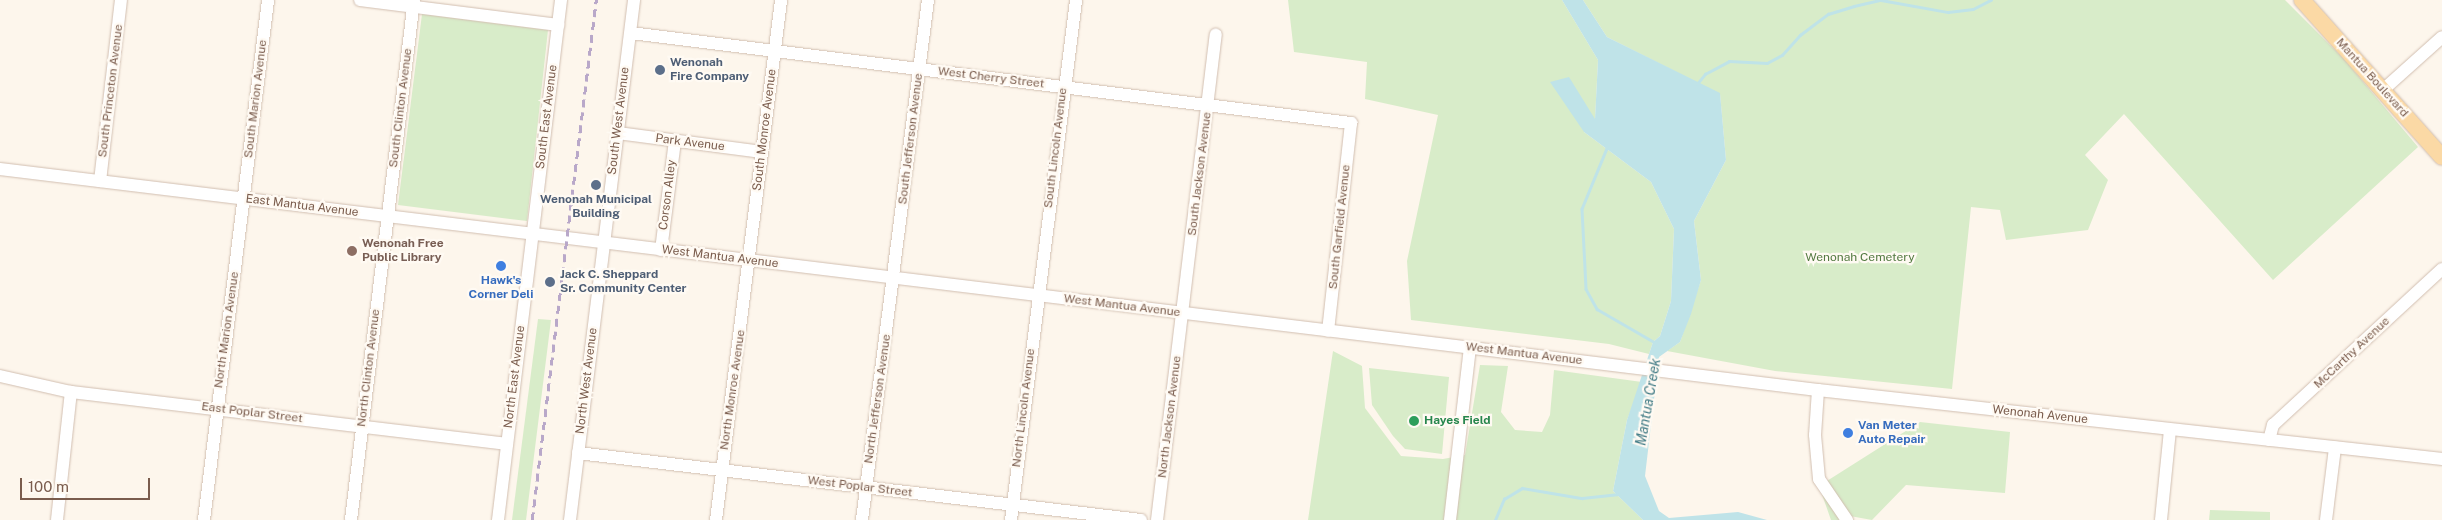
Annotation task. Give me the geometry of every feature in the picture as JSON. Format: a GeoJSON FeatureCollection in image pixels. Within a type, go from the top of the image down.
{"type":"FeatureCollection","features":[{"type":"Feature","properties":{"kind":"main road","name":"Mantua Boulevard"},"geometry":{"type":"LineString","coordinates":[[2302,0],[2442,157]]}},
{"type":"Feature","properties":{"kind":"street","name":"South Princeton Avenue"},"geometry":{"type":"LineString","coordinates":[[100,181],[121,0]]}},
{"type":"Feature","properties":{"kind":"street","name":"South Marion Avenue"},"geometry":{"type":"LineString","coordinates":[[244,199],[268,0]]}},
{"type":"Feature","properties":{"kind":"street"},"geometry":{"type":"LineString","coordinates":[[360,0],[414,3],[558,25]]}},
{"type":"Feature","properties":{"kind":"street","name":"South East Avenue"},"geometry":{"type":"LineString","coordinates":[[534,234],[561,0]]}},
{"type":"Feature","properties":{"kind":"street","name":"South West Avenue"},"geometry":{"type":"LineString","coordinates":[[604,243],[634,0]]}},
{"type":"Feature","properties":{"kind":"street","name":"South Monroe Avenue"},"geometry":{"type":"LineString","coordinates":[[750,260],[781,0]]}},
{"type":"Feature","properties":{"kind":"street","name":"South Jefferson Avenue"},"geometry":{"type":"LineString","coordinates":[[894,278],[928,0]]}},
{"type":"Feature","properties":{"kind":"street","name":"South Lincoln Avenue"},"geometry":{"type":"LineString","coordinates":[[1038,296],[1076,0]]}},
{"type":"Feature","properties":{"kind":"street","name":"South Clinton Avenue"},"geometry":{"type":"LineString","coordinates":[[387,217],[414,3]]}},
{"type":"Feature","properties":{"kind":"street","name":"West Cherry Street"},"geometry":{"type":"LineString","coordinates":[[631,33],[1351,123]]}},
{"type":"Feature","properties":{"kind":"street","name":"South Jackson Avenue"},"geometry":{"type":"LineString","coordinates":[[1183,313],[1216,35]]}},
{"type":"Feature","properties":{"kind":"street"},"geometry":{"type":"LineString","coordinates":[[2383,90],[2442,37]]}},
{"type":"Feature","properties":{"kind":"street","name":"South Garfield Avenue"},"geometry":{"type":"LineString","coordinates":[[1328,331],[1351,123]]}},
{"type":"Feature","properties":{"kind":"street","name":"Park Avenue"},"geometry":{"type":"LineString","coordinates":[[618,134],[762,152]]}},
{"type":"Feature","properties":{"kind":"street","name":"Corson Alley"},"geometry":{"type":"LineString","coordinates":[[661,250],[675,141]]}},
{"type":"Feature","properties":{"kind":"street","name":"East Mantua Avenue"},"geometry":{"type":"LineString","coordinates":[[0,169],[604,243]]}},
{"type":"Feature","properties":{"kind":"street","name":"North Marion Avenue"},"geometry":{"type":"LineString","coordinates":[[204,520],[244,199]]}},
{"type":"Feature","properties":{"kind":"street","name":"North Clinton Avenue"},"geometry":{"type":"LineString","coordinates":[[351,520],[387,217]]}},
{"type":"Feature","properties":{"kind":"street","name":"North East Avenue"},"geometry":{"type":"LineString","coordinates":[[498,520],[506,444],[534,234]]}},
{"type":"Feature","properties":{"kind":"street","name":"West Mantua Avenue"},"geometry":{"type":"LineString","coordinates":[[604,243],[1639,368]]}},
{"type":"Feature","properties":{"kind":"street","name":"North West Avenue"},"geometry":{"type":"LineString","coordinates":[[570,520],[604,243]]}},
{"type":"Feature","properties":{"kind":"street","name":"North Monroe Avenue"},"geometry":{"type":"LineString","coordinates":[[716,520],[750,260]]}},
{"type":"Feature","properties":{"kind":"street","name":"McCarthy Avenue"},"geometry":{"type":"LineString","coordinates":[[2269,440],[2274,425],[2442,270]]}},
{"type":"Feature","properties":{"kind":"street","name":"North Jefferson Avenue"},"geometry":{"type":"LineString","coordinates":[[862,520],[894,278]]}},
{"type":"Feature","properties":{"kind":"street","name":"North Lincoln Avenue"},"geometry":{"type":"LineString","coordinates":[[1011,520],[1038,296]]}},
{"type":"Feature","properties":{"kind":"street","name":"North Jackson Avenue"},"geometry":{"type":"LineString","coordinates":[[1157,520],[1183,313]]}},
{"type":"Feature","properties":{"kind":"street"},"geometry":{"type":"LineString","coordinates":[[1450,520],[1470,348]]}},
{"type":"Feature","properties":{"kind":"street","name":"Wenonah Avenue"},"geometry":{"type":"LineString","coordinates":[[1639,368],[2170,430],[2442,459]]}},
{"type":"Feature","properties":{"kind":"street","name":"East Poplar Street"},"geometry":{"type":"LineString","coordinates":[[0,376],[71,392],[506,444]]}},
{"type":"Feature","properties":{"kind":"street"},"geometry":{"type":"LineString","coordinates":[[1818,390],[1815,435],[1819,479],[1847,520]]}},
{"type":"Feature","properties":{"kind":"street"},"geometry":{"type":"LineString","coordinates":[[57,520],[71,392]]}},
{"type":"Feature","properties":{"kind":"street"},"geometry":{"type":"LineString","coordinates":[[2161,520],[2170,430]]}},
{"type":"Feature","properties":{"kind":"street"},"geometry":{"type":"LineString","coordinates":[[2326,520],[2335,448]]}},
{"type":"Feature","properties":{"kind":"street","name":"West Poplar Street"},"geometry":{"type":"LineString","coordinates":[[578,453],[1142,520]]}},
{"type":"Feature","properties":{"kind":"green space"},"geometry":{"type":"Polygon","coordinates":[[[1288,0],[1562,0],[1598,60],[1595,120],[1584,132],[1651,182],[1674,229],[1671,301],[1660,336],[1653,342],[1649,354],[1609,344],[1411,320],[1407,261],[1438,115],[1365,99],[1367,62],[1294,52],[1288,0]]]}},
{"type":"Feature","properties":{"kind":"green space","name":"Wenonah Cemetery"},"geometry":{"type":"Polygon","coordinates":[[[1583,0],[2285,0],[2343,58],[2418,147],[2273,280],[2124,114],[2085,155],[2108,180],[2088,230],[2006,240],[2000,210],[1971,207],[1952,389],[1775,371],[1667,351],[1680,342],[1701,280],[1694,221],[1726,160],[1720,94],[1607,37],[1583,0]]]}},
{"type":"Feature","properties":{"kind":"green space"},"geometry":{"type":"Polygon","coordinates":[[[422,14],[548,30],[527,221],[398,205],[422,14]]]}},
{"type":"Feature","properties":{"kind":"green space"},"geometry":{"type":"Polygon","coordinates":[[[538,319],[551,320],[526,520],[512,520],[538,319]]]}},
{"type":"Feature","properties":{"kind":"green space"},"geometry":{"type":"Polygon","coordinates":[[[1333,351],[1362,366],[1365,408],[1401,456],[1443,459],[1465,455],[1480,365],[1508,366],[1501,412],[1515,430],[1542,432],[1550,415],[1554,370],[1642,382],[1627,420],[1613,491],[1643,520],[1308,520],[1333,351]]]}},
{"type":"Feature","properties":{"kind":"green space","name":"Hayes Field"},"geometry":{"type":"Polygon","coordinates":[[[1369,368],[1449,377],[1442,454],[1405,449],[1393,436],[1372,405],[1369,368]]]}},
{"type":"Feature","properties":{"kind":"green space"},"geometry":{"type":"Polygon","coordinates":[[[1920,422],[2010,432],[2005,493],[1906,485],[1872,520],[1850,516],[1849,520],[1831,520],[1819,486],[1920,422]]]}},
{"type":"Feature","properties":{"kind":"green space"},"geometry":{"type":"Polygon","coordinates":[[[2210,510],[2270,512],[2270,520],[2209,520],[2210,510]]]}},
{"type":"Feature","properties":{"kind":"water","name":"Mantua Creek"},"geometry":{"type":"Polygon","coordinates":[[[1562,0],[1583,0],[1607,37],[1720,93],[1726,160],[1694,221],[1701,280],[1691,314],[1680,342],[1659,357],[1645,476],[1659,511],[1669,518],[1738,512],[1767,520],[1643,520],[1613,491],[1627,420],[1653,342],[1660,336],[1671,301],[1674,229],[1651,182],[1584,132],[1550,82],[1569,77],[1595,119],[1598,60],[1562,0]]]}},
{"type":"Feature","properties":{"kind":"waterway"},"geometry":{"type":"LineString","coordinates":[[1697,84],[1705,74],[1729,61],[1767,63],[1782,55],[1800,35],[1828,14],[1854,6],[1881,0],[1948,12],[1973,9],[1991,0]]}},
{"type":"Feature","properties":{"kind":"waterway"},"geometry":{"type":"LineString","coordinates":[[1608,146],[1582,209],[1586,289],[1597,309],[1656,343]]}},
{"type":"Feature","properties":{"kind":"waterway"},"geometry":{"type":"LineString","coordinates":[[1495,520],[1504,499],[1522,488],[1582,498],[1619,494]]}},
{"type":"Feature","properties":{"kind":"railway"},"geometry":{"type":"LineString","coordinates":[[532,520],[596,0]]}},
{"type":"Feature","properties":{"kind":"place","name":"Wenonah Fire Company"},"geometry":{"type":"Point","coordinates":[660,70]}},
{"type":"Feature","properties":{"kind":"place","name":"Wenonah Municipal Building"},"geometry":{"type":"Point","coordinates":[596,185]}},
{"type":"Feature","properties":{"kind":"place","name":"Wenonah Free Public Library"},"geometry":{"type":"Point","coordinates":[352,251]}},
{"type":"Feature","properties":{"kind":"place","name":"Hawk's Corner Deli"},"geometry":{"type":"Point","coordinates":[501,266]}},
{"type":"Feature","properties":{"kind":"place","name":"Jack C. Sheppard Sr. Community Center"},"geometry":{"type":"Point","coordinates":[550,282]}},
{"type":"Feature","properties":{"kind":"place","name":"Hayes Field"},"geometry":{"type":"Point","coordinates":[1414,421]}},
{"type":"Feature","properties":{"kind":"place","name":"Van Meter Auto Repair"},"geometry":{"type":"Point","coordinates":[1848,433]}}]}
